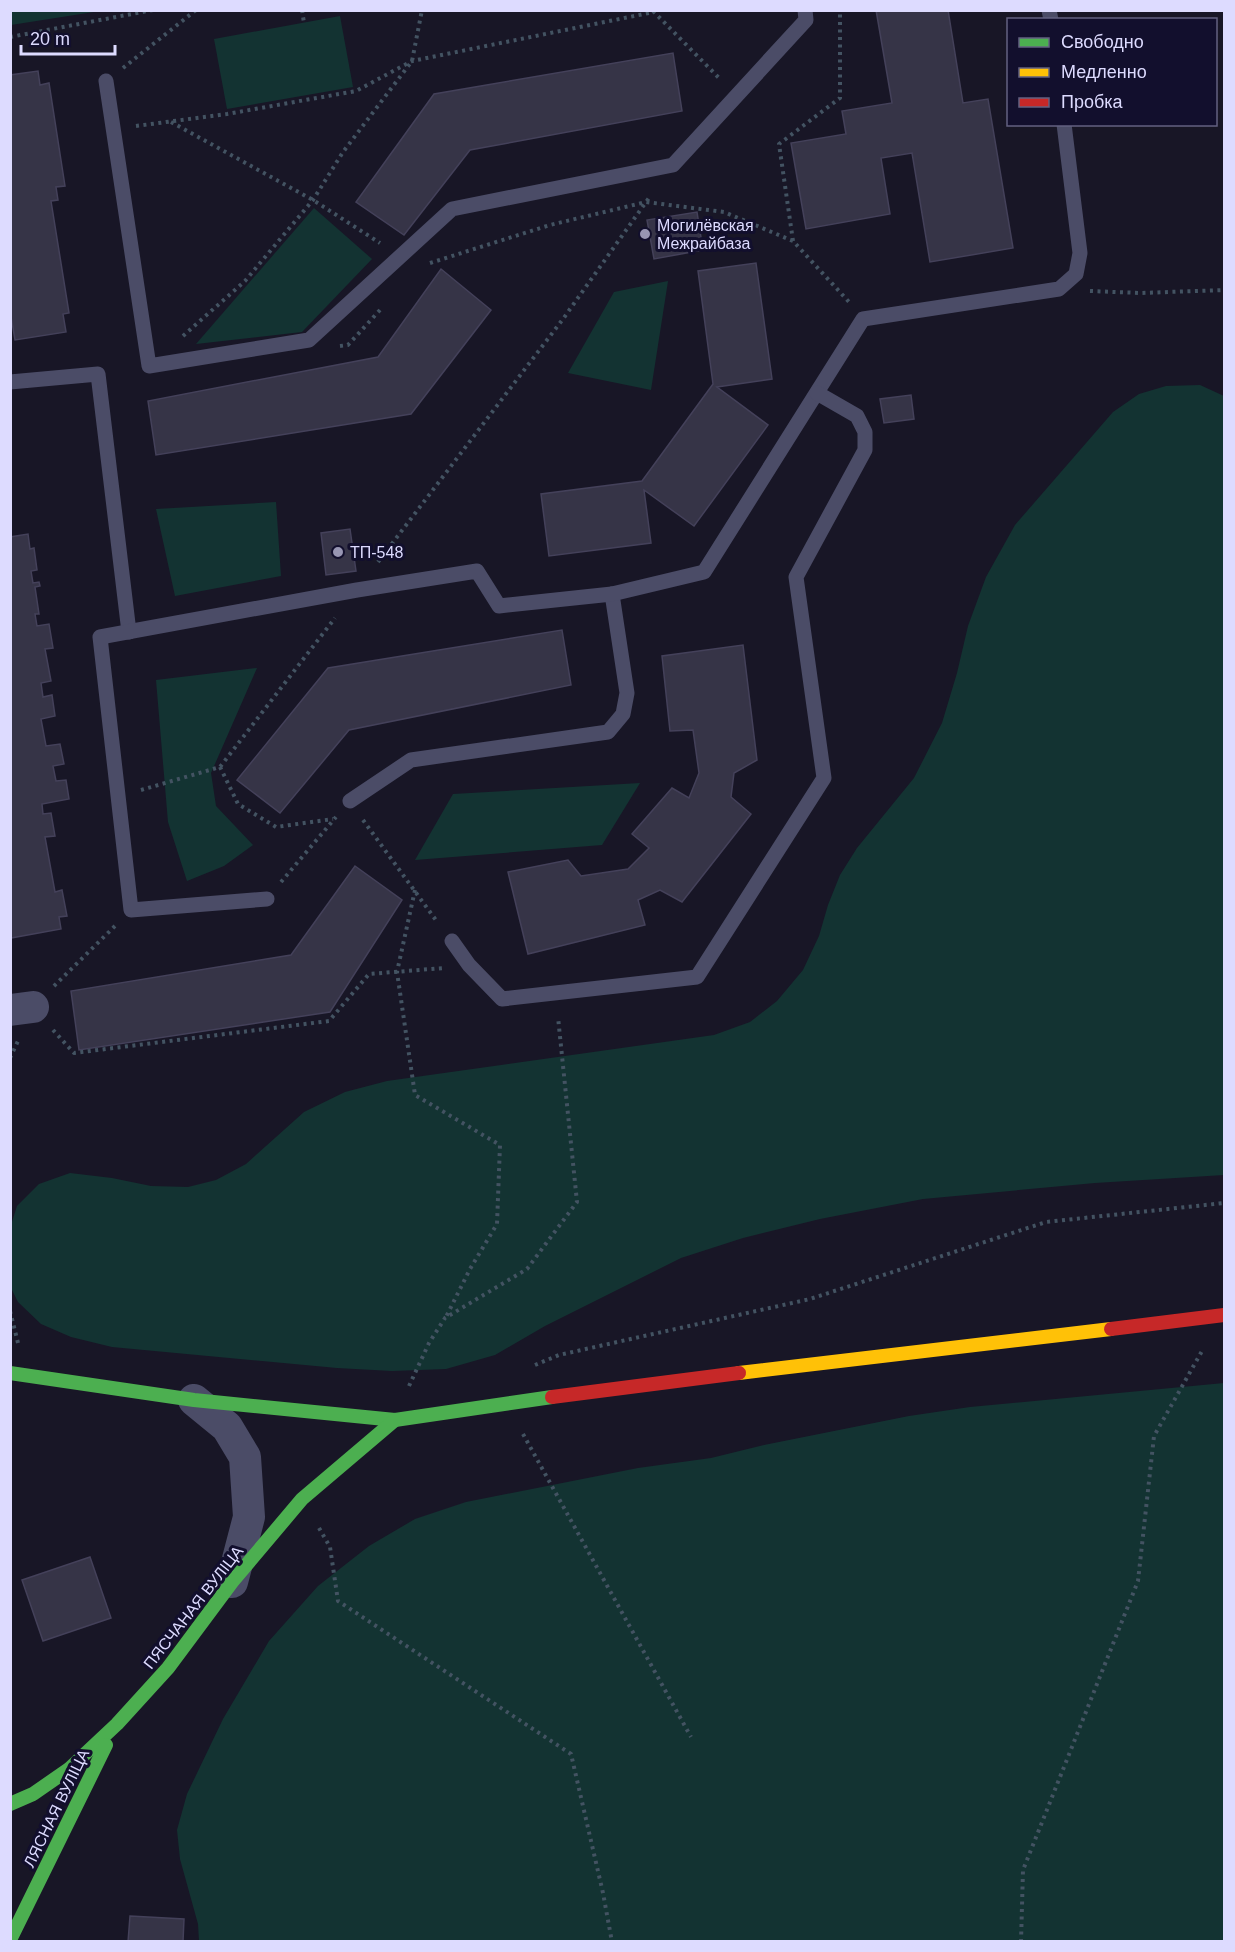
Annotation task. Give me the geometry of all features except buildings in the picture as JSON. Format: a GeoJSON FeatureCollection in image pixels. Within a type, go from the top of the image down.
{"type":"FeatureCollection","features":[{"type":"Feature","properties":{"kind":"street"},"geometry":{"type":"LineString","coordinates":[[10,1373],[194,1400],[394,1420],[610,1388],[1223,1315]]}},
{"type":"Feature","properties":{"kind":"street"},"geometry":{"type":"LineString","coordinates":[[194,1400],[227,1427],[245,1457],[249,1517],[232,1582]]}},
{"type":"Feature","properties":{"kind":"street","name":"ПЯСЧАНАЯ ВУЛІЦА"},"geometry":{"type":"LineString","coordinates":[[10,1804],[33,1794],[69,1769],[117,1724],[168,1668],[232,1582],[302,1499],[394,1420]]}},
{"type":"Feature","properties":{"kind":"street","name":"ЛЯСНАЯ ВУЛІЦА"},"geometry":{"type":"LineString","coordinates":[[10,1940],[117,1724]]}},
{"type":"Feature","properties":{"kind":"lane"},"geometry":{"type":"LineString","coordinates":[[106,81],[149,366],[309,340],[452,209],[673,165],[806,20],[805,10]]}},
{"type":"Feature","properties":{"kind":"lane"},"geometry":{"type":"LineString","coordinates":[[267,899],[130,910],[100,637],[357,590],[477,571],[499,606],[612,594],[704,572],[863,319],[1059,289],[1076,274],[1080,253],[1064,126]]}},
{"type":"Feature","properties":{"kind":"lane"},"geometry":{"type":"LineString","coordinates":[[10,382],[98,374],[129,632]]}},
{"type":"Feature","properties":{"kind":"lane"},"geometry":{"type":"LineString","coordinates":[[452,941],[470,965],[502,999],[697,977],[824,778],[796,577],[865,450],[866,432],[857,416],[817,393]]}},
{"type":"Feature","properties":{"kind":"lane"},"geometry":{"type":"LineString","coordinates":[[350,801],[411,760],[608,732],[623,714],[627,693],[612,594]]}},
{"type":"Feature","properties":{"kind":"path"},"geometry":{"type":"LineString","coordinates":[[10,37],[153,10]]}},
{"type":"Feature","properties":{"kind":"path"},"geometry":{"type":"LineString","coordinates":[[106,81],[196,10]]}},
{"type":"Feature","properties":{"kind":"path"},"geometry":{"type":"LineString","coordinates":[[302,10],[304,22]]}},
{"type":"Feature","properties":{"kind":"path"},"geometry":{"type":"LineString","coordinates":[[149,366],[245,281],[312,200],[343,152],[412,61],[422,10]]}},
{"type":"Feature","properties":{"kind":"path"},"geometry":{"type":"LineString","coordinates":[[793,241],[779,144],[840,98],[840,10]]}},
{"type":"Feature","properties":{"kind":"path"},"geometry":{"type":"LineString","coordinates":[[114,129],[227,114],[356,91],[412,61],[653,11],[736,95]]}},
{"type":"Feature","properties":{"kind":"path"},"geometry":{"type":"LineString","coordinates":[[171,122],[312,200],[419,267],[550,225],[646,202],[724,212],[793,241],[863,319]]}},
{"type":"Feature","properties":{"kind":"path"},"geometry":{"type":"LineString","coordinates":[[118,797],[220,767],[562,319],[673,165]]}},
{"type":"Feature","properties":{"kind":"path"},"geometry":{"type":"LineString","coordinates":[[1059,289],[1141,293],[1224,290]]}},
{"type":"Feature","properties":{"kind":"path"},"geometry":{"type":"LineString","coordinates":[[337,346],[348,345],[388,301]]}},
{"type":"Feature","properties":{"kind":"path"},"geometry":{"type":"LineString","coordinates":[[220,767],[238,804],[276,827],[334,819]]}},
{"type":"Feature","properties":{"kind":"path"},"geometry":{"type":"LineString","coordinates":[[267,899],[350,801],[452,941]]}},
{"type":"Feature","properties":{"kind":"path"},"geometry":{"type":"LineString","coordinates":[[394,1420],[429,1343],[497,1224],[500,1145],[415,1095],[396,972],[415,890]]}},
{"type":"Feature","properties":{"kind":"path"},"geometry":{"type":"LineString","coordinates":[[130,910],[22,1008],[74,1053],[329,1021],[369,974],[470,965]]}},
{"type":"Feature","properties":{"kind":"path"},"geometry":{"type":"LineString","coordinates":[[445,1318],[527,1269],[577,1202],[555,994]]}},
{"type":"Feature","properties":{"kind":"path"},"geometry":{"type":"LineString","coordinates":[[526,1368],[559,1355],[810,1299],[1046,1222],[1224,1203]]}},
{"type":"Feature","properties":{"kind":"path"},"geometry":{"type":"LineString","coordinates":[[10,1311],[13,1321]]}},
{"type":"Feature","properties":{"kind":"path"},"geometry":{"type":"LineString","coordinates":[[1021,1941],[1023,1870],[1138,1581],[1154,1436],[1223,1315]]}},
{"type":"Feature","properties":{"kind":"path"},"geometry":{"type":"LineString","coordinates":[[506,1403],[692,1737]]}},
{"type":"Feature","properties":{"kind":"path"},"geometry":{"type":"LineString","coordinates":[[302,1499],[330,1547],[339,1601],[571,1754],[612,1941]]}},
{"type":"Feature","properties":{"kind":"green space"},"geometry":{"type":"Polygon","coordinates":[[[11,10],[100,10],[100,11],[11,25],[11,10]]]}},
{"type":"Feature","properties":{"kind":"green space"},"geometry":{"type":"Polygon","coordinates":[[[340,16],[353,87],[227,109],[214,39],[340,16]]]}},
{"type":"Feature","properties":{"kind":"green space"},"geometry":{"type":"Polygon","coordinates":[[[314,208],[372,259],[302,332],[196,344],[314,208]]]}},
{"type":"Feature","properties":{"kind":"green space"},"geometry":{"type":"Polygon","coordinates":[[[668,281],[651,390],[568,373],[614,292],[668,281]]]}},
{"type":"Feature","properties":{"kind":"green space"},"geometry":{"type":"Polygon","coordinates":[[[1200,385],[1224,396],[1224,1175],[1095,1183],[923,1199],[820,1219],[743,1238],[681,1258],[545,1326],[495,1355],[446,1369],[392,1371],[337,1368],[112,1347],[71,1337],[41,1324],[18,1302],[11,1288],[11,1225],[17,1206],[39,1184],[70,1173],[151,1186],[188,1187],[216,1180],[246,1164],[304,1112],[345,1092],[387,1081],[714,1035],[750,1022],[777,1001],[803,970],[819,936],[840,875],[857,848],[914,778],[942,723],[968,626],[986,577],[1015,525],[1113,412],[1139,394],[1166,386],[1200,385]]]}},
{"type":"Feature","properties":{"kind":"green space"},"geometry":{"type":"Polygon","coordinates":[[[276,502],[281,576],[175,596],[156,509],[276,502]]]}},
{"type":"Feature","properties":{"kind":"green space"},"geometry":{"type":"Polygon","coordinates":[[[257,668],[211,773],[216,806],[253,845],[224,866],[187,881],[168,822],[156,680],[257,668]]]}},
{"type":"Feature","properties":{"kind":"green space"},"geometry":{"type":"Polygon","coordinates":[[[640,783],[602,845],[415,860],[453,794],[640,783]]]}},
{"type":"Feature","properties":{"kind":"green space"},"geometry":{"type":"Polygon","coordinates":[[[1224,1383],[1224,1941],[199,1941],[198,1924],[180,1859],[177,1830],[187,1794],[223,1719],[269,1641],[318,1586],[369,1546],[415,1519],[466,1502],[638,1468],[711,1458],[909,1416],[970,1407],[1224,1383]]]}},
{"type":"Feature","properties":{"kind":"traffic: fast"},"geometry":{"type":"LineString","coordinates":[[10,1373],[194,1400],[395,1420],[552,1397]]}},
{"type":"Feature","properties":{"kind":"traffic: fast"},"geometry":{"type":"LineString","coordinates":[[10,1804],[33,1794],[69,1769],[117,1724],[168,1668],[232,1582],[302,1499],[395,1420]]}},
{"type":"Feature","properties":{"kind":"traffic: fast"},"geometry":{"type":"LineString","coordinates":[[10,1940],[106,1745]]}},
{"type":"Feature","properties":{"kind":"traffic: slow"},"geometry":{"type":"LineString","coordinates":[[739,1373],[1111,1329]]}},
{"type":"Feature","properties":{"kind":"traffic: jam"},"geometry":{"type":"LineString","coordinates":[[1111,1329],[1224,1315]]}},
{"type":"Feature","properties":{"kind":"traffic: jam"},"geometry":{"type":"LineString","coordinates":[[552,1397],[739,1373]]}},
{"type":"Feature","properties":{"kind":"place","name":"Могилёвская Межрайбаза"},"geometry":{"type":"Point","coordinates":[645,234]}},
{"type":"Feature","properties":{"kind":"place","name":"ТП-548"},"geometry":{"type":"Point","coordinates":[338,552]}}]}
